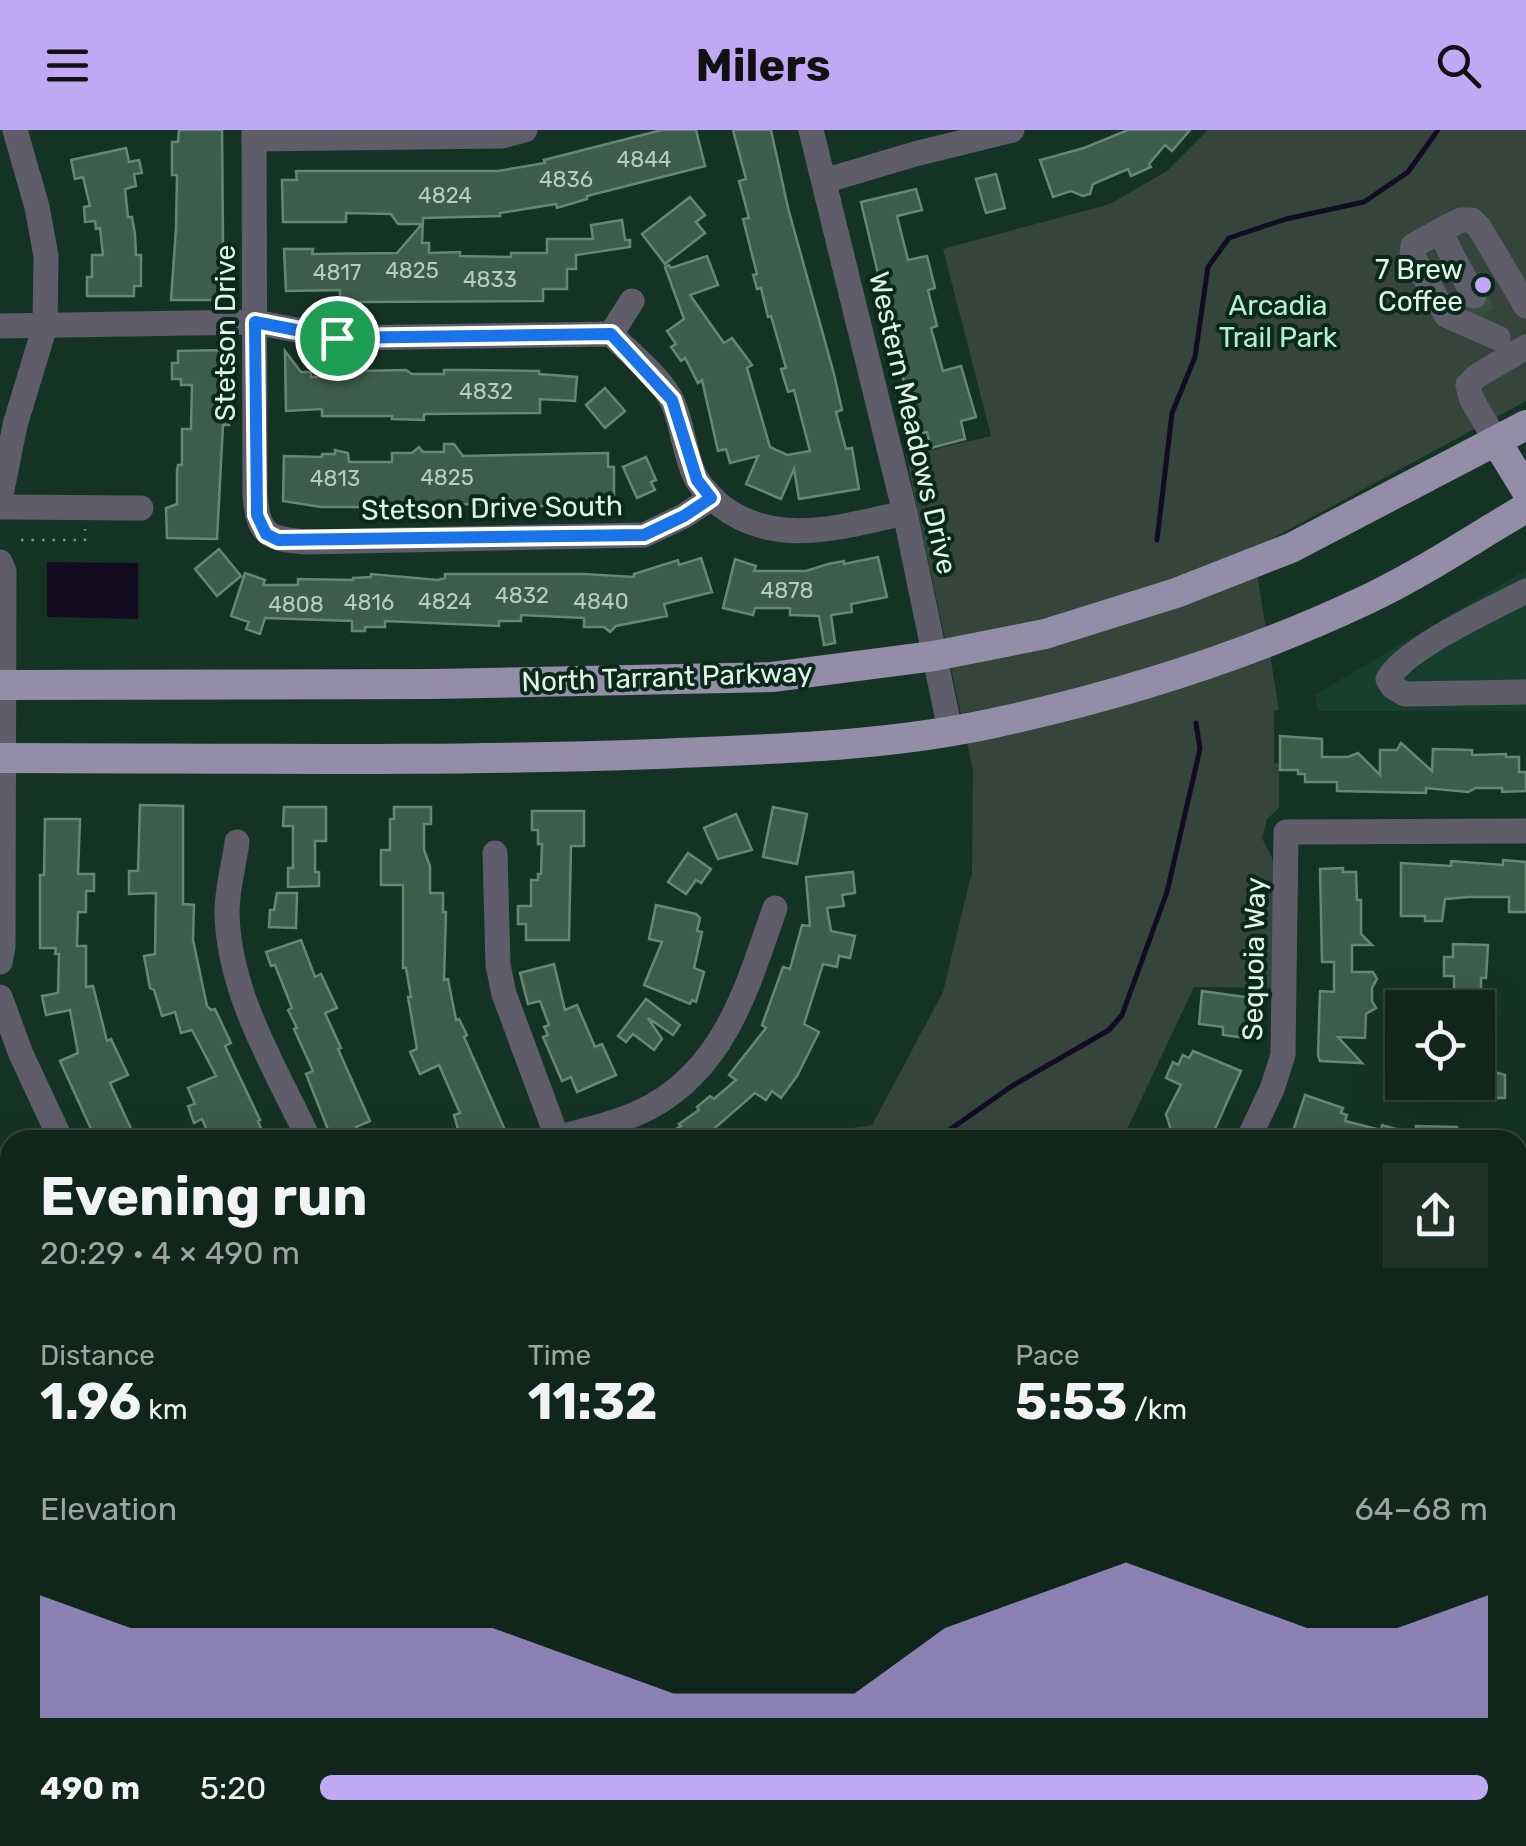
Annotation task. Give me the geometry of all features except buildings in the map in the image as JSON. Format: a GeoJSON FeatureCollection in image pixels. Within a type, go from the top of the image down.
{"type":"FeatureCollection","features":[{"type":"Feature","properties":{"kind":"main road","name":"North Tarrant Parkway"},"geometry":{"type":"LineString","coordinates":[[2,685],[772,678],[934,656],[1044,634],[1176,593],[1292,548],[1526,425]]}},
{"type":"Feature","properties":{"kind":"main road"},"geometry":{"type":"LineString","coordinates":[[1496,441],[1526,490]]}},
{"type":"Feature","properties":{"kind":"main road"},"geometry":{"type":"LineString","coordinates":[[2,758],[592,756],[783,749],[898,739],[1051,709],[1205,665],[1370,598],[1526,508]]}},
{"type":"Feature","properties":{"kind":"street"},"geometry":{"type":"LineString","coordinates":[[16,130],[46,256],[45,326],[15,425],[0,504],[141,508]]}},
{"type":"Feature","properties":{"kind":"street"},"geometry":{"type":"LineString","coordinates":[[254,134],[502,136],[526,130]]}},
{"type":"Feature","properties":{"kind":"street","name":"Western Meadows Drive"},"geometry":{"type":"LineString","coordinates":[[811,130],[905,513],[950,730]]}},
{"type":"Feature","properties":{"kind":"street"},"geometry":{"type":"LineString","coordinates":[[824,181],[1012,130]]}},
{"type":"Feature","properties":{"kind":"street","name":"Stetson Drive"},"geometry":{"type":"LineString","coordinates":[[254,134],[255,494],[257,515],[266,534]]}},
{"type":"Feature","properties":{"kind":"street"},"geometry":{"type":"LineString","coordinates":[[1433,235],[1461,220],[1472,220],[1526,306]]}},
{"type":"Feature","properties":{"kind":"street"},"geometry":{"type":"LineString","coordinates":[[1433,235],[1443,238],[1491,330],[1477,376],[1468,385],[1471,398],[1496,441]]}},
{"type":"Feature","properties":{"kind":"street"},"geometry":{"type":"LineString","coordinates":[[1433,235],[1431,245],[1491,330]]}},
{"type":"Feature","properties":{"kind":"street"},"geometry":{"type":"LineString","coordinates":[[611,334],[632,301]]}},
{"type":"Feature","properties":{"kind":"street"},"geometry":{"type":"LineString","coordinates":[[0,326],[255,322],[337,338],[611,334],[672,400],[697,480],[711,498],[733,515],[760,527],[795,533],[905,513]]}},
{"type":"Feature","properties":{"kind":"street","name":"Stetson Drive South"},"geometry":{"type":"LineString","coordinates":[[266,534],[278,540],[307,542],[644,535],[711,498]]}},
{"type":"Feature","properties":{"kind":"street"},"geometry":{"type":"LineString","coordinates":[[0,562],[4,571],[0,962]]}},
{"type":"Feature","properties":{"kind":"street"},"geometry":{"type":"LineString","coordinates":[[1526,591],[1439,638],[1395,667],[1388,679],[1405,694],[1526,692]]}},
{"type":"Feature","properties":{"kind":"street","name":"Sequoia Way"},"geometry":{"type":"LineString","coordinates":[[1253,1130],[1283,1055],[1286,832],[1526,831]]}},
{"type":"Feature","properties":{"kind":"street"},"geometry":{"type":"LineString","coordinates":[[237,842],[227,911],[233,962],[250,1016],[304,1130]]}},
{"type":"Feature","properties":{"kind":"street"},"geometry":{"type":"LineString","coordinates":[[496,853],[498,965],[504,994],[554,1130]]}},
{"type":"Feature","properties":{"kind":"street"},"geometry":{"type":"LineString","coordinates":[[586,1130],[650,1107],[682,1086],[716,1050],[751,975],[774,908]]}},
{"type":"Feature","properties":{"kind":"street"},"geometry":{"type":"LineString","coordinates":[[0,997],[56,1130]]}},
{"type":"Feature","properties":{"kind":"path"},"geometry":{"type":"LineString","coordinates":[[21,540],[85,540],[86,508]]}},
{"type":"Feature","properties":{"kind":"shaded area"},"geometry":{"type":"Polygon","coordinates":[[[47,562],[138,563],[138,619],[47,617],[47,562]]]}},
{"type":"Feature","properties":{"kind":"shaded area"},"geometry":{"type":"Polygon","coordinates":[[[1526,570],[1526,711],[1317,711],[1315,695],[1526,570]]]}},
{"type":"Feature","properties":{"kind":"green space","name":"Arcadia Trail Park"},"geometry":{"type":"Polygon","coordinates":[[[1208,130],[1526,130],[1526,401],[1253,549],[1279,710],[1274,711],[1274,763],[1279,764],[1279,808],[1267,819],[1262,838],[1275,864],[1275,988],[1194,987],[1127,1130],[840,1130],[872,1125],[943,992],[972,872],[973,771],[906,456],[991,436],[943,249],[1110,204],[1167,171],[1208,130]]]}},
{"type":"Feature","properties":{"kind":"waterway"},"geometry":{"type":"LineString","coordinates":[[1157,540],[1172,413],[1195,357],[1208,267],[1229,238],[1286,219],[1364,202],[1408,172],[1438,130]]}},
{"type":"Feature","properties":{"kind":"waterway"},"geometry":{"type":"LineString","coordinates":[[949,1130],[1012,1086],[1109,1030],[1122,1015],[1167,892],[1200,749],[1196,723]]}},
{"type":"Feature","properties":{"kind":"tunnel"},"geometry":{"type":"LineString","coordinates":[[1474,296],[1484,314]]}},
{"type":"Feature","properties":{"kind":"place","name":"7 Brew Coffee"},"geometry":{"type":"Point","coordinates":[1483,285]}},
{"type":"Feature","properties":{"kind":"route"},"geometry":{"type":"LineString","coordinates":[[255,322],[337,338],[611,334],[672,400],[690,464],[711,498],[644,535],[278,540],[266,534],[257,515],[255,322]]}}]}
